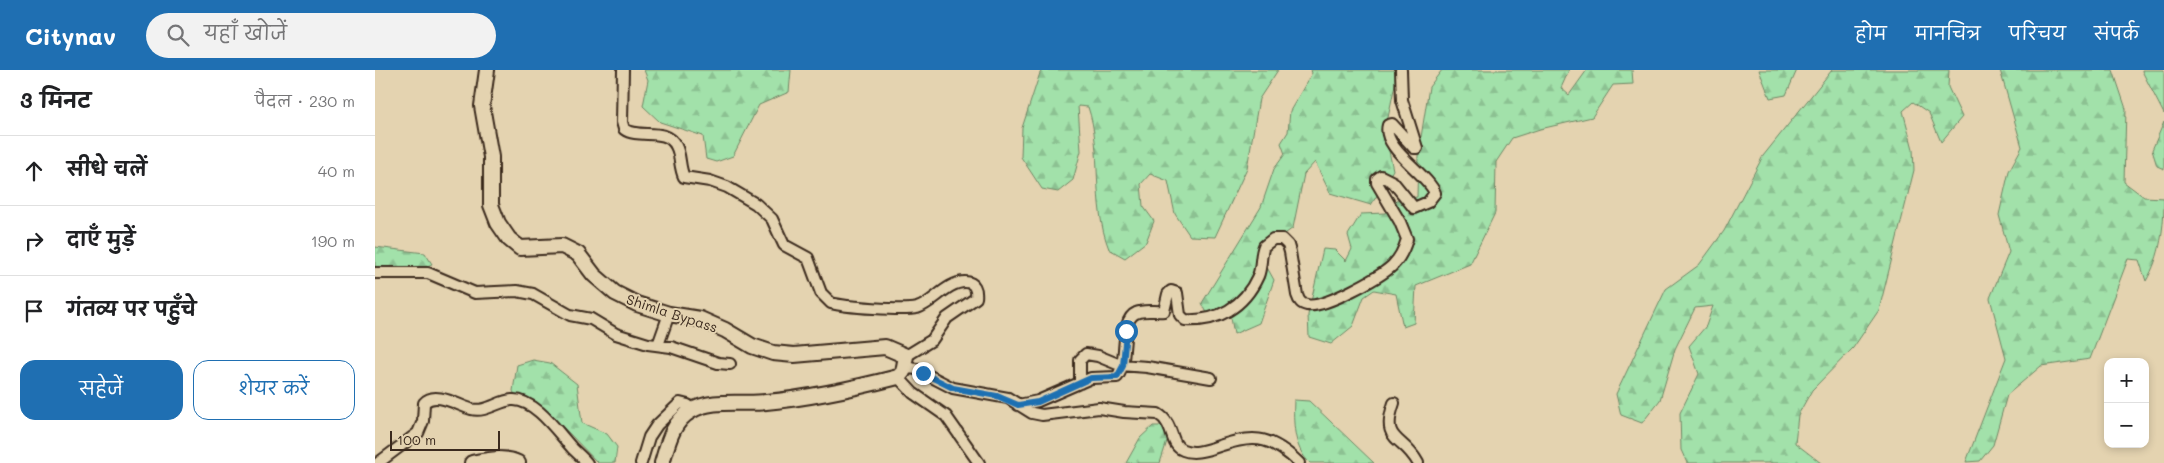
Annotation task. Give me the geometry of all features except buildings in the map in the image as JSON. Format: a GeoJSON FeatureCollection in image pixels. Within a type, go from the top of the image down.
{"type":"FeatureCollection","features":[{"type":"Feature","properties":{"kind":"highway","name":"Shimla Bypass"},"geometry":{"type":"LineString","coordinates":[[487,70],[482,106],[491,157],[491,205],[498,223],[509,239],[520,248],[563,246],[577,254],[593,275],[615,293],[637,304],[669,314],[700,319],[725,330],[752,346],[773,353],[794,355],[885,347],[906,356]]}},
{"type":"Feature","properties":{"kind":"highway"},"geometry":{"type":"LineString","coordinates":[[662,463],[669,437],[679,420],[703,404],[767,402],[855,388],[901,375],[906,356]]}},
{"type":"Feature","properties":{"kind":"highway"},"geometry":{"type":"LineString","coordinates":[[472,463],[494,459],[512,460],[518,463]]}},
{"type":"Feature","properties":{"kind":"street"},"geometry":{"type":"LineString","coordinates":[[623,70],[621,107],[624,129],[637,135],[665,136],[676,146],[684,177],[710,181],[727,187],[767,213],[784,246],[808,258],[821,293],[831,303],[903,309],[917,308],[956,284],[965,282],[973,284],[977,290],[976,298],[947,318],[928,344],[906,356]]}},
{"type":"Feature","properties":{"kind":"street"},"geometry":{"type":"LineString","coordinates":[[1018,405],[1038,402],[1091,378],[1117,377],[1123,366],[1126,331],[1131,316],[1137,312],[1164,310],[1168,294],[1171,291],[1177,293],[1180,315],[1185,320],[1216,318],[1229,312],[1250,291],[1259,275],[1264,246],[1273,239],[1282,239],[1288,245],[1297,295],[1300,302],[1305,305],[1318,304],[1355,289],[1383,274],[1400,256],[1407,239],[1400,222],[1377,183],[1377,179],[1381,176],[1393,182],[1414,208],[1428,202],[1435,193],[1403,157],[1387,133],[1388,125],[1392,124],[1414,148],[1417,148],[1402,100],[1401,70]]}},
{"type":"Feature","properties":{"kind":"street"},"geometry":{"type":"LineString","coordinates":[[375,273],[429,273],[475,293],[517,291],[533,294],[570,315],[591,319],[616,334],[658,346],[671,347],[718,363],[730,364]]}},
{"type":"Feature","properties":{"kind":"street"},"geometry":{"type":"LineString","coordinates":[[658,346],[669,314]]}},
{"type":"Feature","properties":{"kind":"street"},"geometry":{"type":"LineString","coordinates":[[1080,383],[1080,360],[1086,354],[1098,356],[1123,366],[1147,367],[1211,378]]}},
{"type":"Feature","properties":{"kind":"street"},"geometry":{"type":"LineString","coordinates":[[979,463],[946,416],[913,393],[901,375],[910,368],[953,388],[997,396],[1032,413],[1042,415],[1099,408],[1158,414],[1170,425],[1173,441],[1179,448],[1185,451],[1194,452],[1244,438],[1255,437],[1284,448],[1299,463]]}},
{"type":"Feature","properties":{"kind":"street"},"geometry":{"type":"LineString","coordinates":[[378,463],[418,433],[423,421],[424,403],[429,399],[446,400],[473,410],[483,410],[511,400],[529,404],[547,419],[587,463]]}},
{"type":"Feature","properties":{"kind":"street"},"geometry":{"type":"LineString","coordinates":[[1394,402],[1390,416],[1391,433],[1418,463]]}},
{"type":"Feature","properties":{"kind":"street"},"geometry":{"type":"LineString","coordinates":[[641,463],[649,437],[657,425],[680,403],[688,406],[690,411]]}},
{"type":"Feature","properties":{"kind":"green space"},"geometry":{"type":"Polygon","coordinates":[[[644,70],[791,70],[789,92],[759,105],[733,156],[716,162],[706,159],[703,136],[660,122],[643,106],[648,80],[644,70]]]}},
{"type":"Feature","properties":{"kind":"green space"},"geometry":{"type":"Polygon","coordinates":[[[1041,70],[1278,70],[1259,99],[1247,168],[1215,237],[1190,236],[1175,214],[1168,181],[1150,174],[1141,184],[1143,206],[1154,221],[1146,242],[1125,258],[1109,249],[1100,214],[1095,141],[1088,107],[1078,106],[1081,151],[1073,180],[1058,192],[1042,189],[1021,157],[1022,128],[1041,70]]]}},
{"type":"Feature","properties":{"kind":"green space"},"geometry":{"type":"Polygon","coordinates":[[[1311,70],[1398,70],[1385,132],[1393,170],[1371,205],[1330,193],[1315,162],[1304,174],[1293,228],[1259,253],[1274,280],[1259,323],[1234,334],[1231,318],[1208,315],[1202,303],[1261,207],[1274,169],[1285,154],[1281,143],[1288,132],[1290,111],[1312,73],[1311,70]]]}},
{"type":"Feature","properties":{"kind":"green space"},"geometry":{"type":"Polygon","coordinates":[[[1442,70],[1569,70],[1561,88],[1569,95],[1587,70],[1632,70],[1633,84],[1613,85],[1592,117],[1540,129],[1512,138],[1496,162],[1495,213],[1470,264],[1416,286],[1414,323],[1403,327],[1396,294],[1374,290],[1364,297],[1353,326],[1331,344],[1309,337],[1308,315],[1323,249],[1335,250],[1346,261],[1352,249],[1348,235],[1361,214],[1385,213],[1396,200],[1417,197],[1418,156],[1429,87],[1442,70]]]}},
{"type":"Feature","properties":{"kind":"green space"},"geometry":{"type":"Polygon","coordinates":[[[1759,70],[1797,70],[1786,95],[1770,98],[1759,70]]]}},
{"type":"Feature","properties":{"kind":"green space"},"geometry":{"type":"Polygon","coordinates":[[[1832,70],[1949,70],[1948,87],[1962,117],[1941,142],[1929,113],[1913,102],[1903,111],[1913,149],[1914,170],[1879,310],[1853,348],[1812,390],[1798,415],[1795,443],[1821,463],[1687,463],[1681,450],[1680,413],[1699,374],[1689,346],[1706,326],[1713,306],[1695,308],[1675,349],[1660,400],[1642,423],[1621,415],[1616,394],[1666,289],[1699,265],[1724,231],[1763,156],[1832,70]]]}},
{"type":"Feature","properties":{"kind":"green space"},"geometry":{"type":"Polygon","coordinates":[[[2000,70],[2113,70],[2126,109],[2124,182],[2144,197],[2164,198],[2163,219],[2161,241],[2146,281],[2139,260],[2128,259],[2090,359],[2041,366],[2007,395],[1993,445],[1980,461],[1966,462],[2006,358],[1990,298],[2009,252],[1999,215],[2009,171],[2022,147],[2000,70]]]}},
{"type":"Feature","properties":{"kind":"green space"},"geometry":{"type":"Polygon","coordinates":[[[2164,70],[2164,114],[2142,71],[2164,70]]]}},
{"type":"Feature","properties":{"kind":"green space"},"geometry":{"type":"Polygon","coordinates":[[[2164,122],[2164,169],[2157,166],[2152,150],[2164,122]]]}},
{"type":"Feature","properties":{"kind":"green space"},"geometry":{"type":"Polygon","coordinates":[[[375,247],[425,253],[432,264],[418,270],[375,272],[375,247]]]}},
{"type":"Feature","properties":{"kind":"green space"},"geometry":{"type":"Polygon","coordinates":[[[533,360],[550,363],[577,384],[582,423],[607,434],[617,447],[615,463],[598,463],[564,428],[543,413],[521,407],[513,391],[517,365],[533,360]]]}},
{"type":"Feature","properties":{"kind":"green space"},"geometry":{"type":"Polygon","coordinates":[[[1294,400],[1309,401],[1374,463],[1310,463],[1304,457],[1297,442],[1294,425],[1294,400]]]}},
{"type":"Feature","properties":{"kind":"green space"},"geometry":{"type":"Polygon","coordinates":[[[1153,426],[1161,426],[1168,438],[1160,463],[1126,463],[1140,438],[1153,426]]]}},
{"type":"Feature","properties":{"kind":"route"},"geometry":{"type":"LineString","coordinates":[[923,373],[953,388],[1008,398],[1018,405],[1038,402],[1091,378],[1117,377],[1123,366],[1126,331]]}}]}
